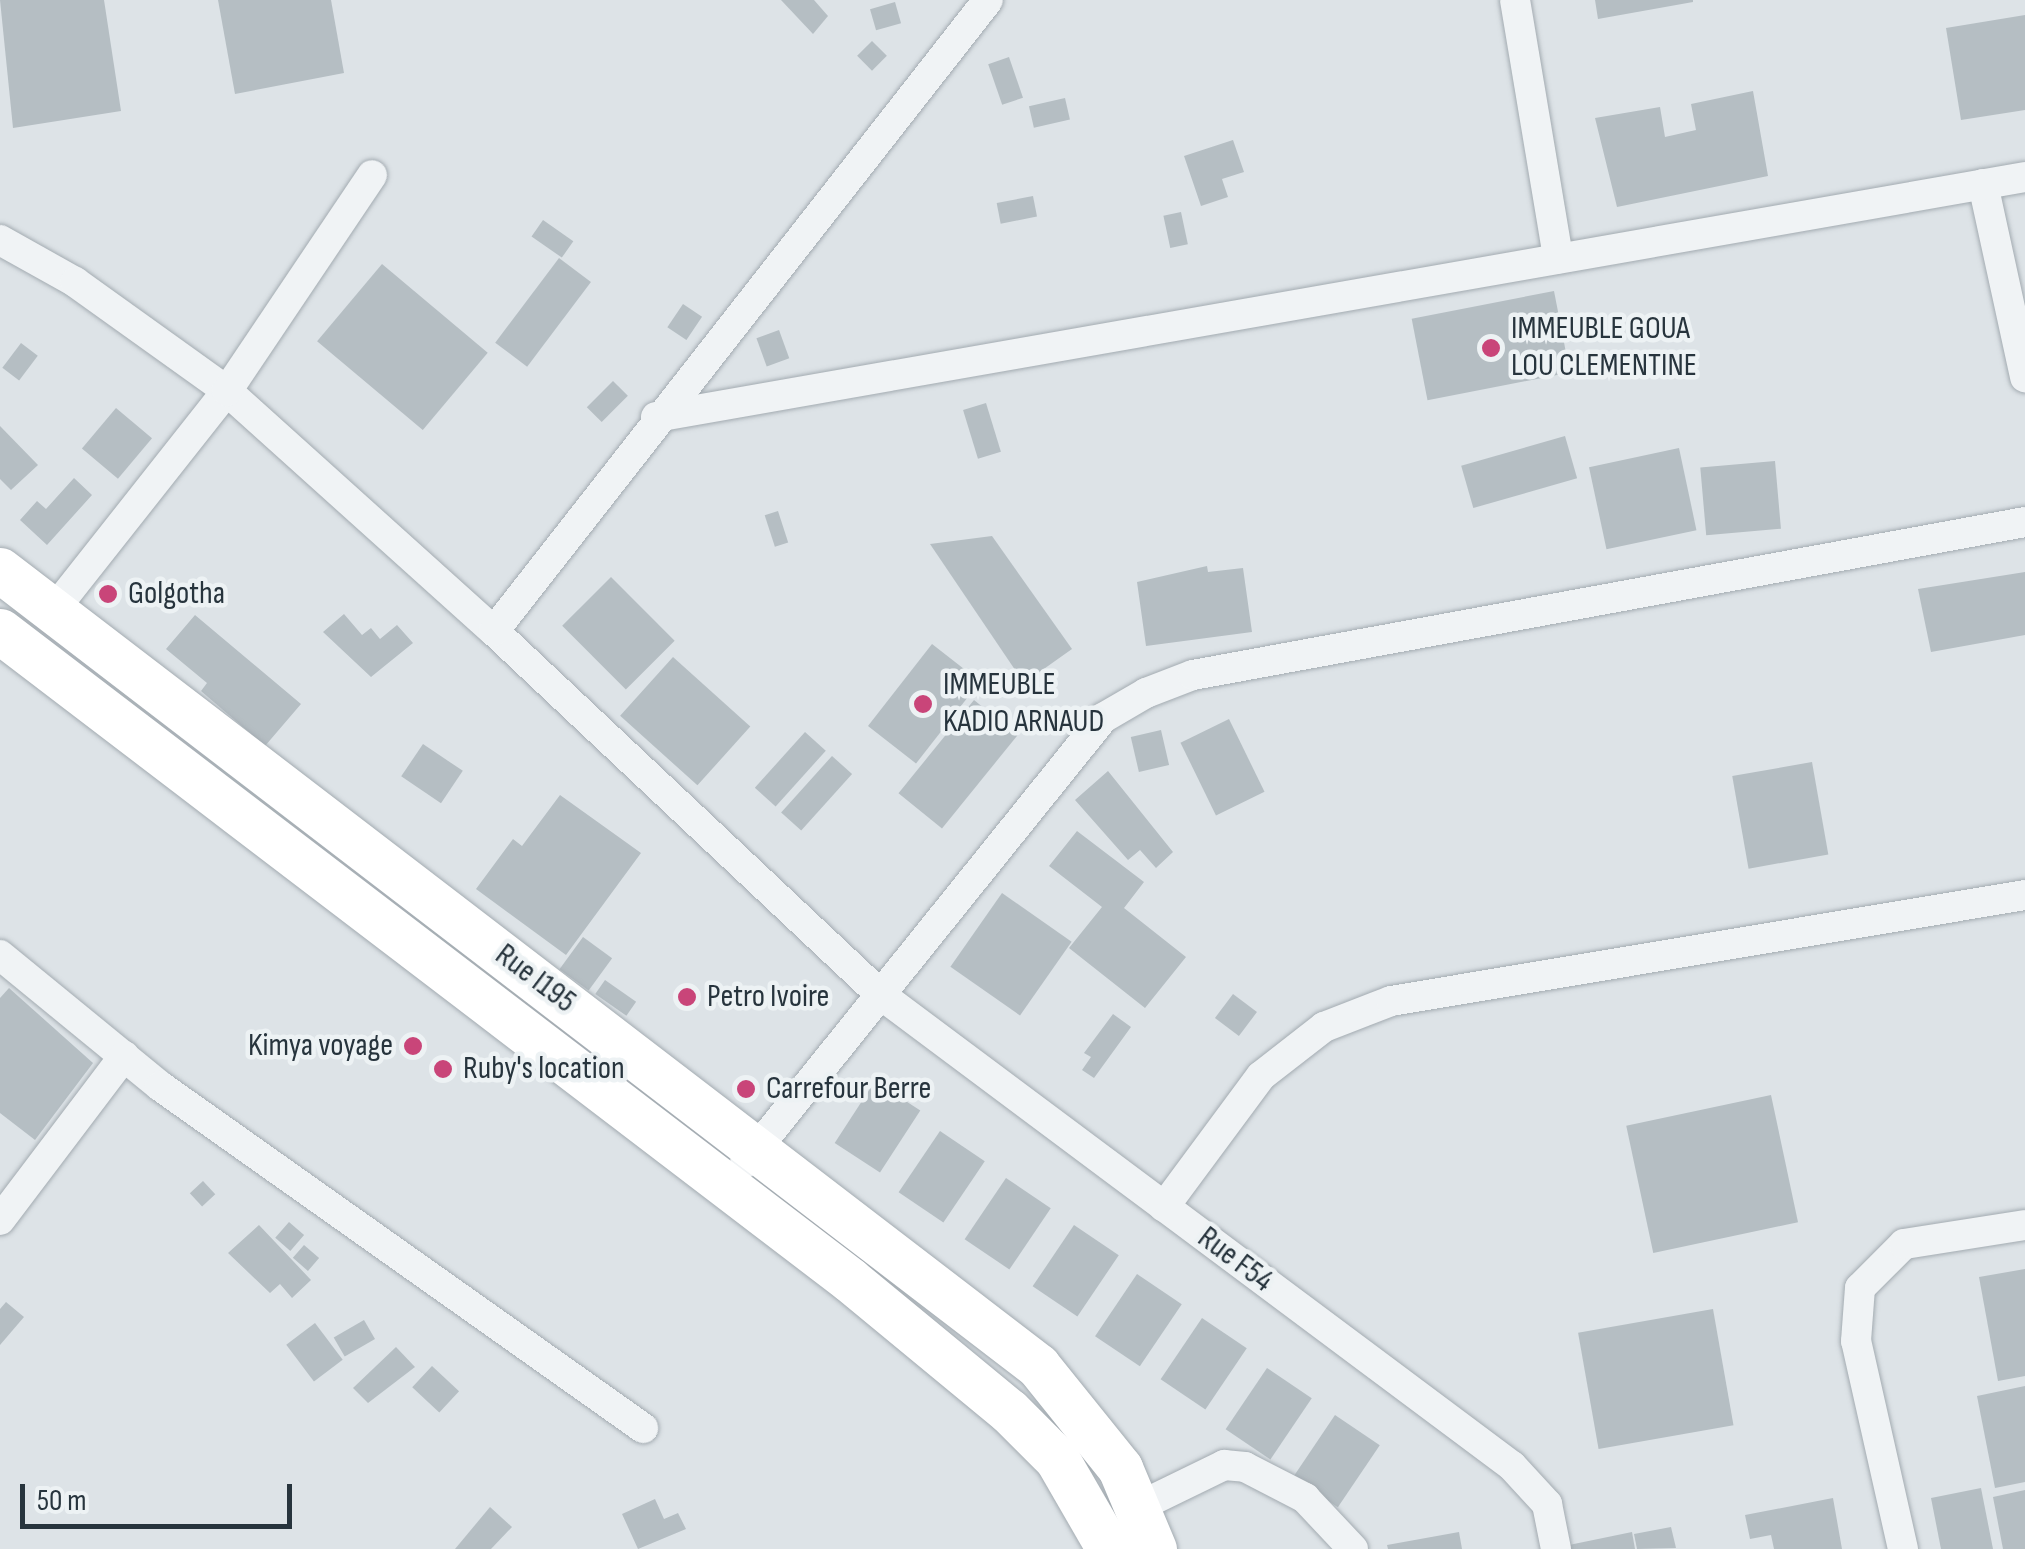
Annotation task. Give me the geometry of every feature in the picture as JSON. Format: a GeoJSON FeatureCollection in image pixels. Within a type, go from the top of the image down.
{"type":"FeatureCollection","features":[{"type":"Feature","properties":{"kind":"main road","name":"Rue I195"},"geometry":{"type":"LineString","coordinates":[[0,570],[1038,1366],[1086,1418],[1138,1507],[1154,1549]]}},
{"type":"Feature","properties":{"kind":"main road","name":"Rue I195"},"geometry":{"type":"LineString","coordinates":[[6,648],[727,1189],[1010,1411],[1057,1458],[1109,1549]]}},
{"type":"Feature","properties":{"kind":"street"},"geometry":{"type":"LineString","coordinates":[[494,630],[656,417],[988,0]]}},
{"type":"Feature","properties":{"kind":"street"},"geometry":{"type":"LineString","coordinates":[[1516,0],[1558,258]]}},
{"type":"Feature","properties":{"kind":"street"},"geometry":{"type":"LineString","coordinates":[[53,611],[227,391],[372,175]]}},
{"type":"Feature","properties":{"kind":"street"},"geometry":{"type":"LineString","coordinates":[[656,417],[2025,176]]}},
{"type":"Feature","properties":{"kind":"street"},"geometry":{"type":"LineString","coordinates":[[1983,184],[2025,377]]}},
{"type":"Feature","properties":{"kind":"street","name":"Rue F54"},"geometry":{"type":"LineString","coordinates":[[0,240],[75,282],[227,391],[494,630],[880,994],[1512,1466],[1547,1504],[1556,1549]]}},
{"type":"Feature","properties":{"kind":"street"},"geometry":{"type":"LineString","coordinates":[[727,1189],[756,1147],[1103,718],[1146,693],[1193,676],[2025,522]]}},
{"type":"Feature","properties":{"kind":"street"},"geometry":{"type":"LineString","coordinates":[[1164,1206],[1261,1076],[1324,1027],[1391,1001],[2025,895]]}},
{"type":"Feature","properties":{"kind":"street"},"geometry":{"type":"LineString","coordinates":[[0,955],[124,1056],[643,1428]]}},
{"type":"Feature","properties":{"kind":"street"},"geometry":{"type":"LineString","coordinates":[[0,1220],[124,1056]]}},
{"type":"Feature","properties":{"kind":"street"},"geometry":{"type":"LineString","coordinates":[[1902,1549],[1856,1341],[1860,1288],[1904,1244],[2025,1225]]}},
{"type":"Feature","properties":{"kind":"street"},"geometry":{"type":"LineString","coordinates":[[1138,1507],[1224,1465],[1246,1467],[1305,1498],[1353,1549]]}},
{"type":"Feature","properties":{"kind":"building"},"geometry":{"type":"Polygon","coordinates":[[[0,0],[104,0],[121,111],[13,128],[0,0]]]}},
{"type":"Feature","properties":{"kind":"building"},"geometry":{"type":"Polygon","coordinates":[[[218,0],[331,0],[344,73],[235,94],[218,0]]]}},
{"type":"Feature","properties":{"kind":"building"},"geometry":{"type":"Polygon","coordinates":[[[781,0],[814,0],[828,16],[813,34],[781,0]]]}},
{"type":"Feature","properties":{"kind":"building"},"geometry":{"type":"Polygon","coordinates":[[[1595,0],[1693,0],[1693,2],[1598,19],[1595,0]]]}},
{"type":"Feature","properties":{"kind":"building"},"geometry":{"type":"Polygon","coordinates":[[[895,2],[901,23],[876,30],[870,9],[895,2]]]}},
{"type":"Feature","properties":{"kind":"building"},"geometry":{"type":"Polygon","coordinates":[[[2025,15],[2025,110],[1961,120],[1946,28],[2025,15]]]}},
{"type":"Feature","properties":{"kind":"building"},"geometry":{"type":"Polygon","coordinates":[[[872,41],[887,56],[872,71],[857,56],[872,41]]]}},
{"type":"Feature","properties":{"kind":"building"},"geometry":{"type":"Polygon","coordinates":[[[1009,57],[1023,98],[1002,105],[988,64],[1009,57]]]}},
{"type":"Feature","properties":{"kind":"building"},"geometry":{"type":"Polygon","coordinates":[[[1753,91],[1768,176],[1617,207],[1595,118],[1660,107],[1665,137],[1696,130],[1691,104],[1753,91]]]}},
{"type":"Feature","properties":{"kind":"building"},"geometry":{"type":"Polygon","coordinates":[[[1065,98],[1070,119],[1034,128],[1029,106],[1065,98]]]}},
{"type":"Feature","properties":{"kind":"building"},"geometry":{"type":"Polygon","coordinates":[[[1233,140],[1244,172],[1222,179],[1228,197],[1201,206],[1184,156],[1233,140]]]}},
{"type":"Feature","properties":{"kind":"building"},"geometry":{"type":"Polygon","coordinates":[[[1033,196],[1037,217],[1001,224],[997,203],[1033,196]]]}},
{"type":"Feature","properties":{"kind":"building"},"geometry":{"type":"Polygon","coordinates":[[[1181,212],[1188,244],[1170,248],[1163,216],[1181,212]]]}},
{"type":"Feature","properties":{"kind":"building"},"geometry":{"type":"Polygon","coordinates":[[[543,220],[573,241],[562,258],[532,236],[543,220]]]}},
{"type":"Feature","properties":{"kind":"building"},"geometry":{"type":"Polygon","coordinates":[[[559,258],[591,282],[527,367],[495,343],[559,258]]]}},
{"type":"Feature","properties":{"kind":"building"},"geometry":{"type":"Polygon","coordinates":[[[382,264],[488,353],[423,430],[317,341],[382,264]]]}},
{"type":"Feature","properties":{"kind":"building","name":"IMMEUBLE GOUA LOU CLEMENTINE"},"geometry":{"type":"Polygon","coordinates":[[[1554,291],[1570,372],[1428,400],[1412,319],[1554,291]]]}},
{"type":"Feature","properties":{"kind":"building"},"geometry":{"type":"Polygon","coordinates":[[[683,304],[702,317],[686,340],[667,327],[683,304]]]}},
{"type":"Feature","properties":{"kind":"building"},"geometry":{"type":"Polygon","coordinates":[[[779,330],[789,358],[767,366],[756,338],[779,330]]]}},
{"type":"Feature","properties":{"kind":"building"},"geometry":{"type":"Polygon","coordinates":[[[21,343],[38,356],[19,380],[2,368],[21,343]]]}},
{"type":"Feature","properties":{"kind":"building"},"geometry":{"type":"Polygon","coordinates":[[[613,381],[628,396],[602,422],[587,407],[613,381]]]}},
{"type":"Feature","properties":{"kind":"building"},"geometry":{"type":"Polygon","coordinates":[[[986,403],[1001,452],[978,459],[963,410],[986,403]]]}},
{"type":"Feature","properties":{"kind":"building"},"geometry":{"type":"Polygon","coordinates":[[[116,408],[152,438],[118,479],[82,449],[116,408]]]}},
{"type":"Feature","properties":{"kind":"building"},"geometry":{"type":"Polygon","coordinates":[[[0,426],[38,465],[11,490],[0,479],[0,426]]]}},
{"type":"Feature","properties":{"kind":"building"},"geometry":{"type":"Polygon","coordinates":[[[1565,436],[1577,478],[1473,508],[1461,466],[1565,436]]]}},
{"type":"Feature","properties":{"kind":"building"},"geometry":{"type":"Polygon","coordinates":[[[1679,448],[1696,530],[1606,549],[1589,467],[1679,448]]]}},
{"type":"Feature","properties":{"kind":"building"},"geometry":{"type":"Polygon","coordinates":[[[1775,461],[1781,529],[1706,535],[1700,468],[1775,461]]]}},
{"type":"Feature","properties":{"kind":"building"},"geometry":{"type":"Polygon","coordinates":[[[74,478],[92,495],[47,545],[20,520],[37,501],[46,509],[74,478]]]}},
{"type":"Feature","properties":{"kind":"building"},"geometry":{"type":"Polygon","coordinates":[[[778,511],[788,542],[775,547],[765,515],[778,511]]]}},
{"type":"Feature","properties":{"kind":"building"},"geometry":{"type":"Polygon","coordinates":[[[992,536],[1072,649],[1024,683],[930,544],[992,536]]]}},
{"type":"Feature","properties":{"kind":"building"},"geometry":{"type":"Polygon","coordinates":[[[1207,566],[1208,572],[1243,568],[1252,632],[1146,646],[1137,582],[1207,566]]]}},
{"type":"Feature","properties":{"kind":"building"},"geometry":{"type":"Polygon","coordinates":[[[2025,572],[2025,635],[1931,652],[1918,589],[2025,572]]]}},
{"type":"Feature","properties":{"kind":"building"},"geometry":{"type":"Polygon","coordinates":[[[611,577],[675,641],[626,689],[562,626],[611,577]]]}},
{"type":"Feature","properties":{"kind":"building"},"geometry":{"type":"Polygon","coordinates":[[[344,614],[362,635],[371,628],[380,639],[397,625],[413,643],[371,677],[323,632],[344,614]]]}},
{"type":"Feature","properties":{"kind":"building"},"geometry":{"type":"Polygon","coordinates":[[[195,615],[301,704],[265,746],[201,691],[207,683],[166,649],[195,615]]]}},
{"type":"Feature","properties":{"kind":"building","name":"IMMEUBLE KADIO ARNAUD"},"geometry":{"type":"Polygon","coordinates":[[[932,644],[980,682],[916,764],[868,726],[932,644]]]}},
{"type":"Feature","properties":{"kind":"building"},"geometry":{"type":"Polygon","coordinates":[[[673,657],[750,727],[697,785],[620,716],[673,657]]]}},
{"type":"Feature","properties":{"kind":"building"},"geometry":{"type":"Polygon","coordinates":[[[974,700],[1018,735],[942,828],[898,793],[974,700]]]}},
{"type":"Feature","properties":{"kind":"building"},"geometry":{"type":"Polygon","coordinates":[[[1229,719],[1265,792],[1216,815],[1180,743],[1229,719]]]}},
{"type":"Feature","properties":{"kind":"building"},"geometry":{"type":"Polygon","coordinates":[[[1161,730],[1169,765],[1139,772],[1131,737],[1161,730]]]}},
{"type":"Feature","properties":{"kind":"building"},"geometry":{"type":"Polygon","coordinates":[[[805,732],[826,751],[776,806],[755,788],[805,732]]]}},
{"type":"Feature","properties":{"kind":"building"},"geometry":{"type":"Polygon","coordinates":[[[423,744],[463,771],[441,803],[401,776],[423,744]]]}},
{"type":"Feature","properties":{"kind":"building"},"geometry":{"type":"Polygon","coordinates":[[[832,756],[852,774],[801,831],[781,812],[832,756]]]}},
{"type":"Feature","properties":{"kind":"building"},"geometry":{"type":"Polygon","coordinates":[[[1812,762],[1828,855],[1749,869],[1732,776],[1812,762]]]}},
{"type":"Feature","properties":{"kind":"building"},"geometry":{"type":"Polygon","coordinates":[[[1108,771],[1173,852],[1156,868],[1140,850],[1128,860],[1075,800],[1108,771]]]}},
{"type":"Feature","properties":{"kind":"building"},"geometry":{"type":"Polygon","coordinates":[[[560,795],[641,853],[566,955],[476,889],[513,839],[522,846],[560,795]]]}},
{"type":"Feature","properties":{"kind":"building"},"geometry":{"type":"Polygon","coordinates":[[[1077,831],[1144,882],[1124,908],[1186,957],[1145,1008],[1069,948],[1102,907],[1049,866],[1077,831]]]}},
{"type":"Feature","properties":{"kind":"building"},"geometry":{"type":"Polygon","coordinates":[[[1002,893],[1072,942],[1020,1015],[950,967],[1002,893]]]}},
{"type":"Feature","properties":{"kind":"building"},"geometry":{"type":"Polygon","coordinates":[[[583,937],[612,958],[589,991],[559,969],[583,937]]]}},
{"type":"Feature","properties":{"kind":"building"},"geometry":{"type":"Polygon","coordinates":[[[605,980],[636,1002],[626,1016],[595,994],[605,980]]]}},
{"type":"Feature","properties":{"kind":"building"},"geometry":{"type":"Polygon","coordinates":[[[9,988],[93,1063],[35,1140],[0,1113],[0,998],[9,988]]]}},
{"type":"Feature","properties":{"kind":"building"},"geometry":{"type":"Polygon","coordinates":[[[1233,994],[1257,1012],[1239,1036],[1215,1018],[1233,994]]]}},
{"type":"Feature","properties":{"kind":"building"},"geometry":{"type":"Polygon","coordinates":[[[1113,1014],[1131,1027],[1094,1078],[1082,1070],[1091,1057],[1084,1053],[1113,1014]]]}},
{"type":"Feature","properties":{"kind":"building"},"geometry":{"type":"Polygon","coordinates":[[[875,1081],[920,1110],[880,1172],[835,1143],[875,1081]]]}},
{"type":"Feature","properties":{"kind":"building"},"geometry":{"type":"Polygon","coordinates":[[[1771,1095],[1798,1222],[1653,1253],[1626,1126],[1771,1095]]]}},
{"type":"Feature","properties":{"kind":"building"},"geometry":{"type":"Polygon","coordinates":[[[940,1131],[985,1161],[943,1223],[899,1192],[940,1131]]]}},
{"type":"Feature","properties":{"kind":"building"},"geometry":{"type":"Polygon","coordinates":[[[1006,1178],[1051,1208],[1009,1270],[965,1239],[1006,1178]]]}},
{"type":"Feature","properties":{"kind":"building"},"geometry":{"type":"Polygon","coordinates":[[[203,1181],[215,1194],[202,1206],[190,1193],[203,1181]]]}},
{"type":"Feature","properties":{"kind":"building"},"geometry":{"type":"Polygon","coordinates":[[[289,1222],[304,1235],[290,1251],[275,1238],[289,1222]]]}},
{"type":"Feature","properties":{"kind":"building"},"geometry":{"type":"Polygon","coordinates":[[[259,1225],[311,1280],[292,1298],[280,1284],[270,1293],[228,1253],[259,1225]]]}},
{"type":"Feature","properties":{"kind":"building"},"geometry":{"type":"Polygon","coordinates":[[[1074,1225],[1119,1255],[1077,1317],[1033,1286],[1074,1225]]]}},
{"type":"Feature","properties":{"kind":"building"},"geometry":{"type":"Polygon","coordinates":[[[304,1245],[319,1258],[308,1271],[293,1258],[304,1245]]]}},
{"type":"Feature","properties":{"kind":"building"},"geometry":{"type":"Polygon","coordinates":[[[2025,1269],[2025,1376],[1998,1381],[1979,1277],[2025,1269]]]}},
{"type":"Feature","properties":{"kind":"building"},"geometry":{"type":"Polygon","coordinates":[[[1137,1274],[1182,1304],[1140,1366],[1095,1336],[1137,1274]]]}},
{"type":"Feature","properties":{"kind":"building"},"geometry":{"type":"Polygon","coordinates":[[[6,1302],[24,1317],[0,1345],[0,1309],[6,1302]]]}},
{"type":"Feature","properties":{"kind":"building"},"geometry":{"type":"Polygon","coordinates":[[[1713,1309],[1733,1425],[1599,1449],[1578,1333],[1713,1309]]]}},
{"type":"Feature","properties":{"kind":"building"},"geometry":{"type":"Polygon","coordinates":[[[1202,1318],[1247,1348],[1205,1410],[1161,1379],[1202,1318]]]}},
{"type":"Feature","properties":{"kind":"building"},"geometry":{"type":"Polygon","coordinates":[[[364,1320],[375,1339],[345,1357],[334,1338],[364,1320]]]}},
{"type":"Feature","properties":{"kind":"building"},"geometry":{"type":"Polygon","coordinates":[[[315,1323],[343,1360],[314,1381],[286,1345],[315,1323]]]}},
{"type":"Feature","properties":{"kind":"building"},"geometry":{"type":"Polygon","coordinates":[[[396,1347],[415,1367],[368,1403],[353,1388],[396,1347]]]}},
{"type":"Feature","properties":{"kind":"building"},"geometry":{"type":"Polygon","coordinates":[[[432,1366],[459,1391],[439,1412],[412,1387],[432,1366]]]}},
{"type":"Feature","properties":{"kind":"building"},"geometry":{"type":"Polygon","coordinates":[[[1267,1368],[1312,1398],[1270,1460],[1226,1429],[1267,1368]]]}},
{"type":"Feature","properties":{"kind":"building"},"geometry":{"type":"Polygon","coordinates":[[[2025,1386],[2025,1482],[1995,1488],[1977,1396],[2025,1386]]]}},
{"type":"Feature","properties":{"kind":"building"},"geometry":{"type":"Polygon","coordinates":[[[1335,1415],[1380,1445],[1338,1507],[1293,1477],[1335,1415]]]}},
{"type":"Feature","properties":{"kind":"building"},"geometry":{"type":"Polygon","coordinates":[[[1981,1488],[1993,1549],[1941,1549],[1931,1498],[1981,1488]]]}},
{"type":"Feature","properties":{"kind":"building"},"geometry":{"type":"Polygon","coordinates":[[[2025,1490],[2025,1549],[2003,1549],[1993,1497],[2025,1490]]]}},
{"type":"Feature","properties":{"kind":"building"},"geometry":{"type":"Polygon","coordinates":[[[1833,1498],[1842,1549],[1774,1549],[1771,1535],[1750,1539],[1745,1515],[1833,1498]]]}},
{"type":"Feature","properties":{"kind":"building"},"geometry":{"type":"Polygon","coordinates":[[[655,1499],[664,1519],[678,1513],[686,1529],[638,1549],[622,1514],[655,1499]]]}},
{"type":"Feature","properties":{"kind":"building"},"geometry":{"type":"Polygon","coordinates":[[[490,1507],[512,1527],[491,1549],[455,1549],[490,1507]]]}},
{"type":"Feature","properties":{"kind":"building"},"geometry":{"type":"Polygon","coordinates":[[[1671,1527],[1676,1548],[1637,1549],[1634,1534],[1671,1527]]]}},
{"type":"Feature","properties":{"kind":"building"},"geometry":{"type":"Polygon","coordinates":[[[1459,1532],[1462,1549],[1388,1549],[1387,1545],[1459,1532]]]}},
{"type":"Feature","properties":{"kind":"building"},"geometry":{"type":"Polygon","coordinates":[[[1632,1532],[1635,1549],[1570,1549],[1569,1545],[1632,1532]]]}},
{"type":"Feature","properties":{"kind":"place","name":"IMMEUBLE GOUA LOU CLEMENTINE"},"geometry":{"type":"Point","coordinates":[1491,348]}},
{"type":"Feature","properties":{"kind":"place","name":"Golgotha"},"geometry":{"type":"Point","coordinates":[108,594]}},
{"type":"Feature","properties":{"kind":"place","name":"IMMEUBLE KADIO ARNAUD"},"geometry":{"type":"Point","coordinates":[923,704]}},
{"type":"Feature","properties":{"kind":"place","name":"Petro Ivoire"},"geometry":{"type":"Point","coordinates":[687,997]}},
{"type":"Feature","properties":{"kind":"place","name":"Kimya voyage"},"geometry":{"type":"Point","coordinates":[413,1046]}},
{"type":"Feature","properties":{"kind":"place","name":"Ruby's location"},"geometry":{"type":"Point","coordinates":[443,1069]}},
{"type":"Feature","properties":{"kind":"place","name":"Carrefour Berre"},"geometry":{"type":"Point","coordinates":[746,1089]}}]}
